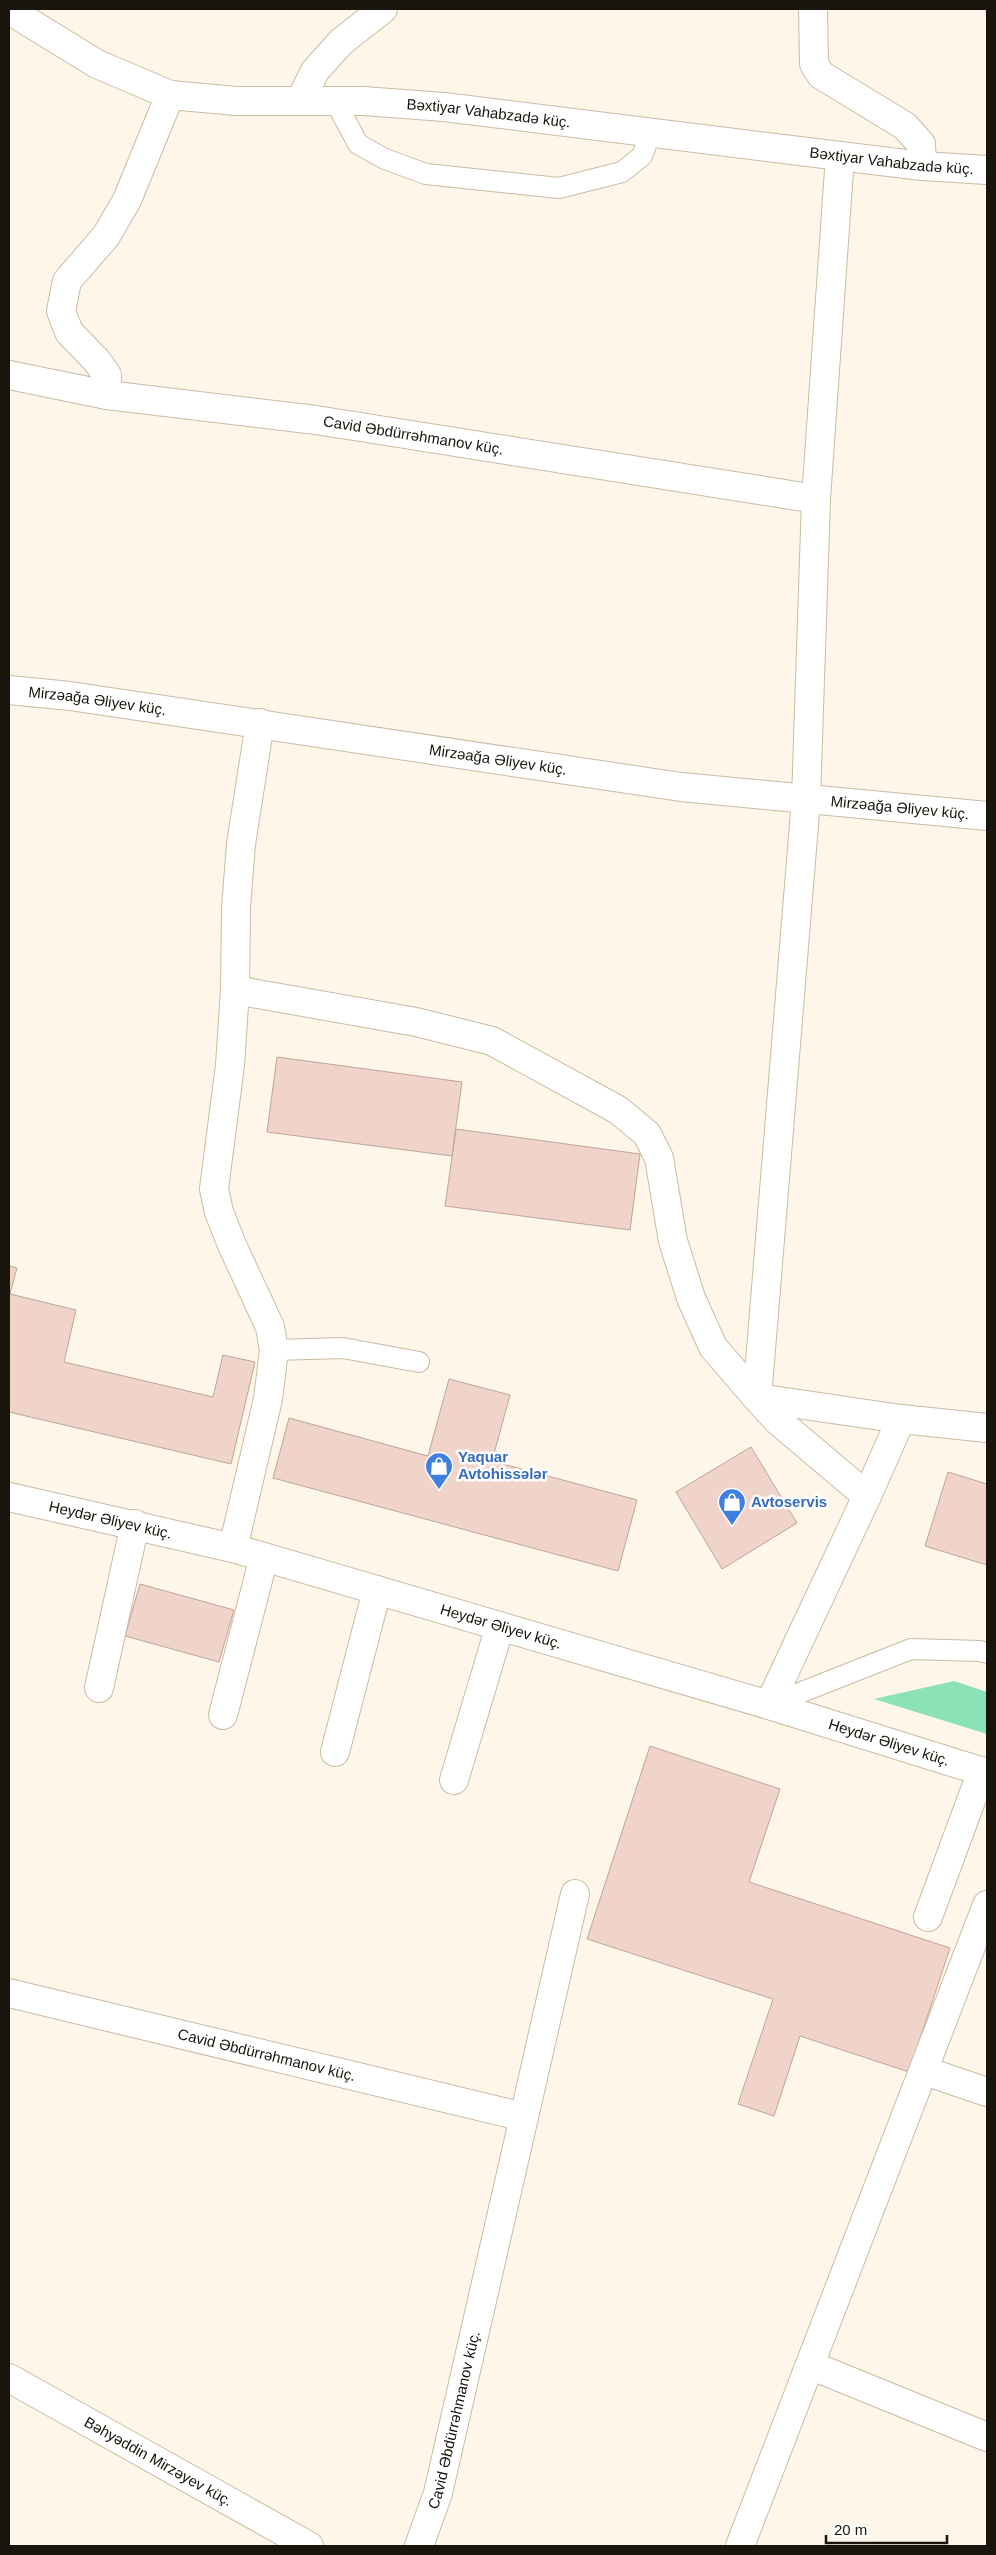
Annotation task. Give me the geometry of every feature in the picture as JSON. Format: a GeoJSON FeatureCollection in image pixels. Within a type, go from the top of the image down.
{"type":"FeatureCollection","features":[{"type":"Feature","properties":{"kind":"main road"},"geometry":{"type":"LineString","coordinates":[[300,101],[315,71],[341,42],[383,9]]}},
{"type":"Feature","properties":{"kind":"main road"},"geometry":{"type":"LineString","coordinates":[[813,9],[814,64],[822,75],[905,126],[920,144],[922,166]]}},
{"type":"Feature","properties":{"kind":"main road","name":"Bəxtiyar Vahabzadə küç."},"geometry":{"type":"LineString","coordinates":[[9,10],[97,64],[170,94],[236,101],[335,101],[444,107],[922,166],[987,170]]}},
{"type":"Feature","properties":{"kind":"main road"},"geometry":{"type":"LineString","coordinates":[[107,395],[107,375],[97,360],[69,332],[61,311],[67,281],[106,236],[127,200],[170,94]]}},
{"type":"Feature","properties":{"kind":"main road"},"geometry":{"type":"LineString","coordinates":[[757,1398],[806,800],[816,498],[840,156]]}},
{"type":"Feature","properties":{"kind":"main road","name":"Cavid Əbdürrəhmanov küç."},"geometry":{"type":"LineString","coordinates":[[9,375],[107,395],[316,420],[816,498]]}},
{"type":"Feature","properties":{"kind":"main road","name":"Mirzəağa Əliyev küç."},"geometry":{"type":"LineString","coordinates":[[9,690],[70,696],[682,787],[987,816]]}},
{"type":"Feature","properties":{"kind":"main road"},"geometry":{"type":"LineString","coordinates":[[233,1548],[268,1399],[274,1350],[270,1328],[232,1245],[219,1212],[214,1189],[230,1065],[235,990],[236,908],[241,844],[260,724]]}},
{"type":"Feature","properties":{"kind":"main road"},"geometry":{"type":"LineString","coordinates":[[235,990],[416,1022],[492,1041],[618,1110],[647,1134],[659,1158],[673,1241],[691,1298],[713,1347],[778,1421],[867,1496]]}},
{"type":"Feature","properties":{"kind":"main road"},"geometry":{"type":"LineString","coordinates":[[757,1398],[901,1419],[987,1428]]}},
{"type":"Feature","properties":{"kind":"main road"},"geometry":{"type":"LineString","coordinates":[[769,1704],[867,1496],[901,1419]]}},
{"type":"Feature","properties":{"kind":"main road","name":"Heydər Əliyev küç."},"geometry":{"type":"LineString","coordinates":[[9,1497],[135,1524],[233,1548],[769,1704],[984,1772]]}},
{"type":"Feature","properties":{"kind":"main road"},"geometry":{"type":"LineString","coordinates":[[99,1688],[135,1524]]}},
{"type":"Feature","properties":{"kind":"main road"},"geometry":{"type":"LineString","coordinates":[[223,1715],[264,1557]]}},
{"type":"Feature","properties":{"kind":"main road"},"geometry":{"type":"LineString","coordinates":[[335,1752],[377,1590]]}},
{"type":"Feature","properties":{"kind":"main road"},"geometry":{"type":"LineString","coordinates":[[454,1780],[500,1626]]}},
{"type":"Feature","properties":{"kind":"main road"},"geometry":{"type":"LineString","coordinates":[[928,1917],[984,1772]]}},
{"type":"Feature","properties":{"kind":"main road","name":"Cavid Əbdürrəhmanov küç."},"geometry":{"type":"LineString","coordinates":[[419,2546],[438,2493],[575,1894]]}},
{"type":"Feature","properties":{"kind":"main road"},"geometry":{"type":"LineString","coordinates":[[740,2546],[925,2071],[987,1905]]}},
{"type":"Feature","properties":{"kind":"main road","name":"Cavid Əbdürrəhmanov küç."},"geometry":{"type":"LineString","coordinates":[[9,1994],[524,2117]]}},
{"type":"Feature","properties":{"kind":"main road"},"geometry":{"type":"LineString","coordinates":[[925,2071],[987,2092]]}},
{"type":"Feature","properties":{"kind":"main road"},"geometry":{"type":"LineString","coordinates":[[810,2365],[987,2438]]}},
{"type":"Feature","properties":{"kind":"main road","name":"Bəhyəddin Mirzəyev küç."},"geometry":{"type":"LineString","coordinates":[[9,2378],[309,2546]]}},
{"type":"Feature","properties":{"kind":"lane"},"geometry":{"type":"LineString","coordinates":[[335,101],[358,144],[385,159],[426,174],[559,188],[622,172],[642,156],[651,132]]}},
{"type":"Feature","properties":{"kind":"lane"},"geometry":{"type":"LineString","coordinates":[[274,1350],[343,1348],[419,1362]]}},
{"type":"Feature","properties":{"kind":"lane"},"geometry":{"type":"LineString","coordinates":[[769,1704],[911,1649],[980,1651],[987,1653]]}},
{"type":"Feature","properties":{"kind":"green space"},"geometry":{"type":"Polygon","coordinates":[[[954,1681],[987,1692],[987,1734],[874,1699],[954,1681]]]}},
{"type":"Feature","properties":{"kind":"building"},"geometry":{"type":"Polygon","coordinates":[[[277,1057],[462,1082],[452,1156],[267,1132],[277,1057]]]}},
{"type":"Feature","properties":{"kind":"building"},"geometry":{"type":"Polygon","coordinates":[[[456,1129],[640,1154],[630,1230],[445,1206],[456,1129]]]}},
{"type":"Feature","properties":{"kind":"building"},"geometry":{"type":"Polygon","coordinates":[[[9,1266],[17,1268],[10,1294],[76,1310],[64,1362],[213,1397],[223,1355],[255,1362],[231,1464],[9,1412],[9,1266]]]}},
{"type":"Feature","properties":{"kind":"building"},"geometry":{"type":"Polygon","coordinates":[[[449,1379],[510,1395],[492,1461],[637,1500],[618,1571],[273,1478],[289,1418],[428,1456],[449,1379]]]}},
{"type":"Feature","properties":{"kind":"building"},"geometry":{"type":"Polygon","coordinates":[[[751,1447],[797,1523],[722,1569],[676,1492],[751,1447]]]}},
{"type":"Feature","properties":{"kind":"building"},"geometry":{"type":"Polygon","coordinates":[[[948,1472],[987,1484],[987,1565],[925,1546],[948,1472]]]}},
{"type":"Feature","properties":{"kind":"building"},"geometry":{"type":"Polygon","coordinates":[[[140,1584],[234,1610],[219,1662],[125,1636],[140,1584]]]}},
{"type":"Feature","properties":{"kind":"building"},"geometry":{"type":"Polygon","coordinates":[[[650,1746],[780,1789],[749,1882],[950,1948],[909,2072],[800,2036],[774,2116],[738,2104],[773,1999],[587,1939],[650,1746]]]}},
{"type":"Feature","properties":{"kind":"place","name":"Yaquar Avtohissələr"},"geometry":{"type":"Point","coordinates":[439,1490]}},
{"type":"Feature","properties":{"kind":"place","name":"Avtoservis"},"geometry":{"type":"Point","coordinates":[732,1526]}}]}
